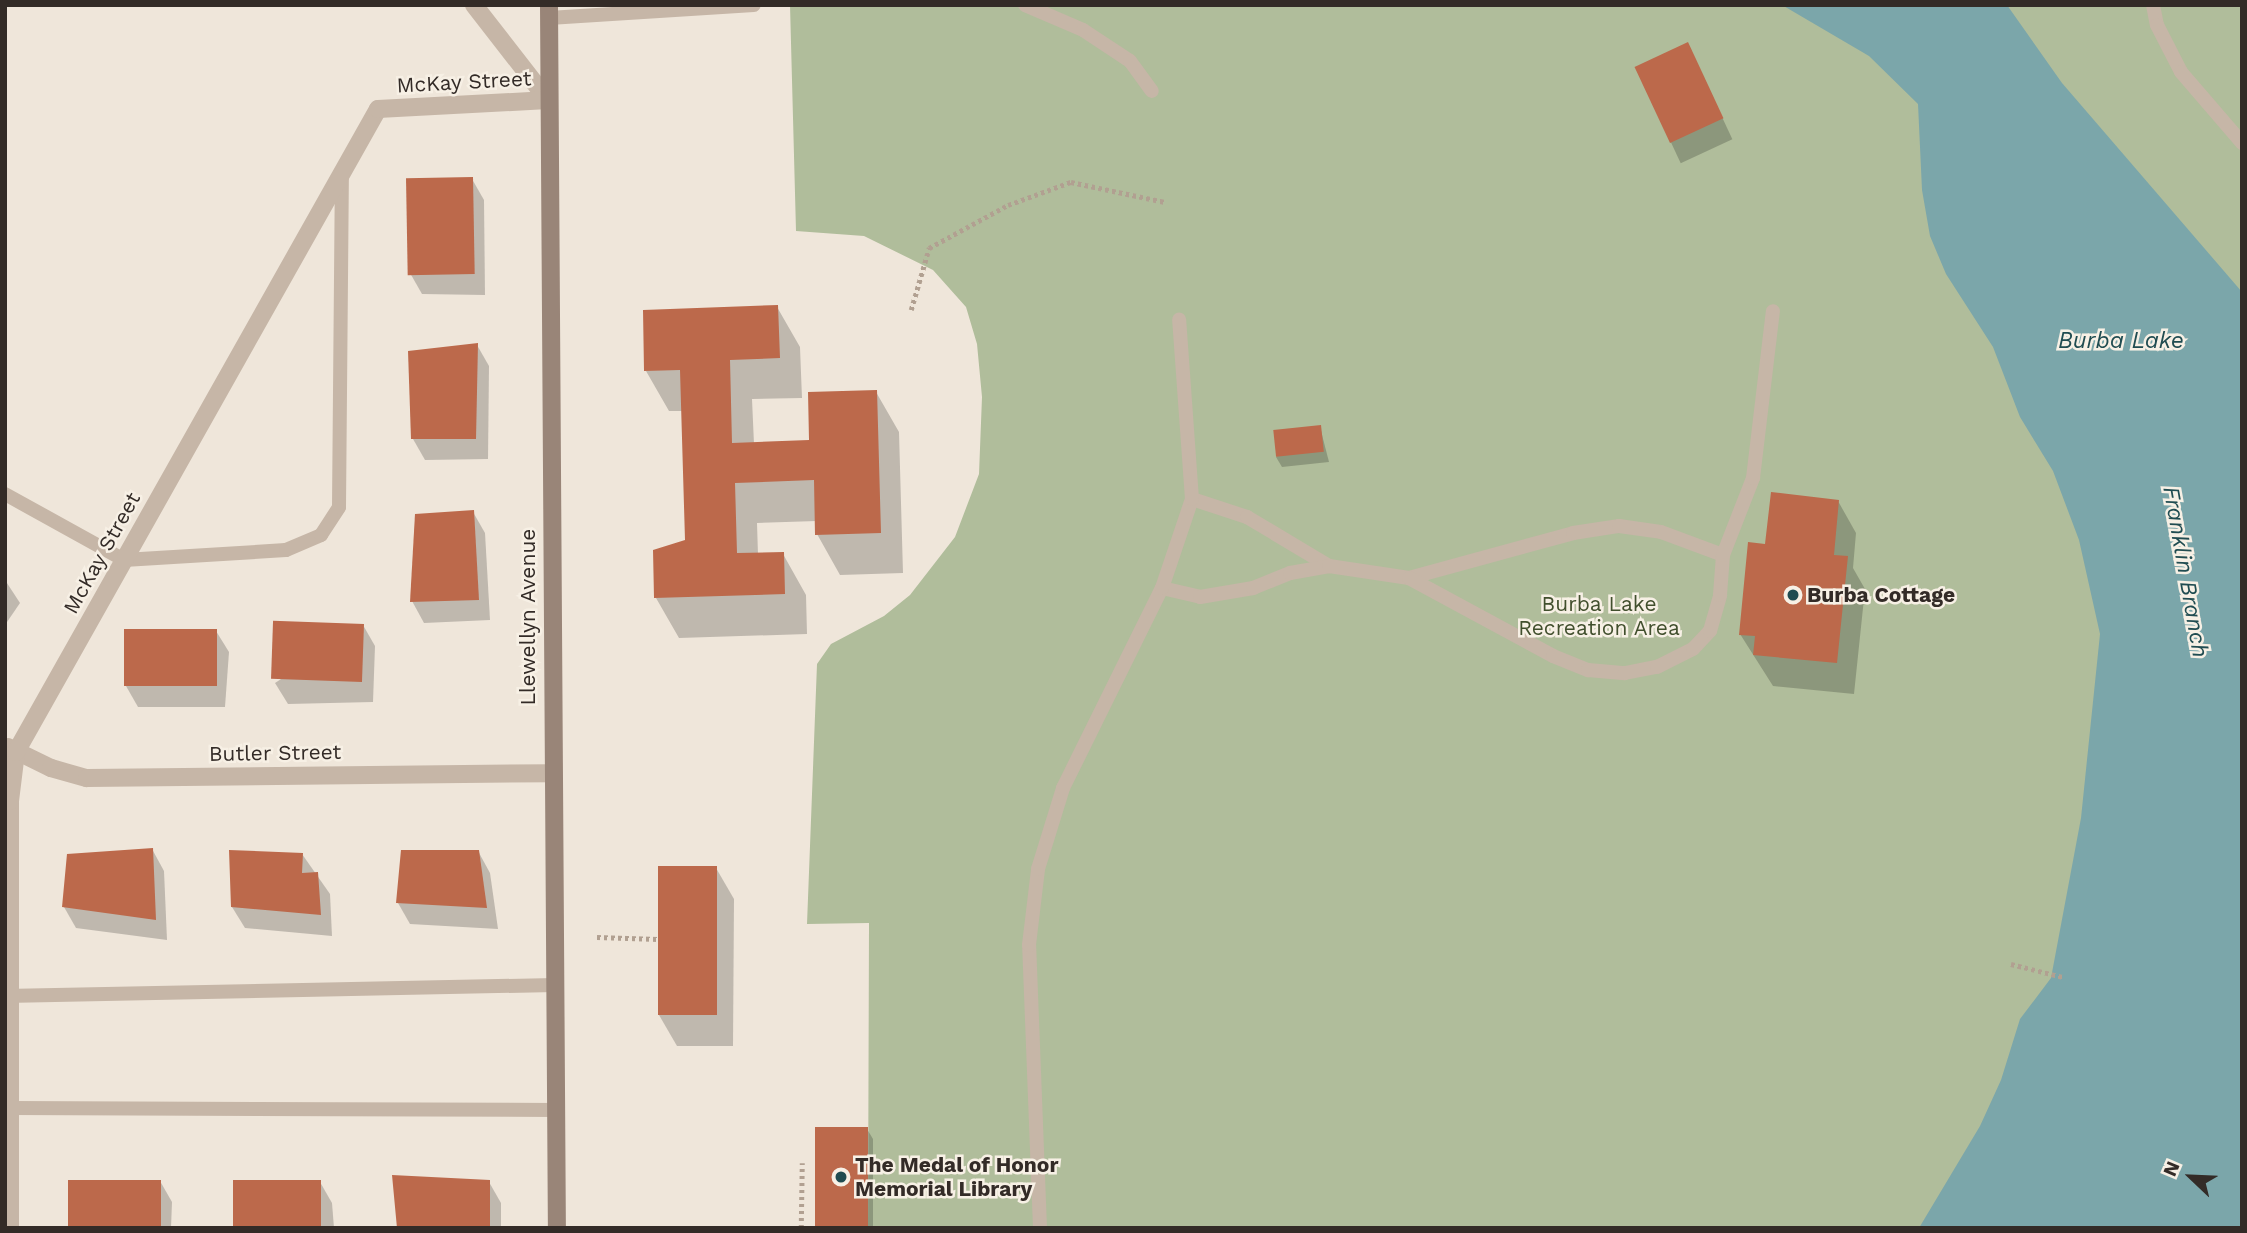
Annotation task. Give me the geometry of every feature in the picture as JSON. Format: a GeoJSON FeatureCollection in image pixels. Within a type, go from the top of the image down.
{"type":"FeatureCollection","features":[{"type":"Feature","properties":{"kind":"street"},"geometry":{"type":"LineString","coordinates":[[474,5],[548,100]]}},
{"type":"Feature","properties":{"kind":"street","name":"Llewellyn Avenue"},"geometry":{"type":"LineString","coordinates":[[549,11],[557,1228]]}},
{"type":"Feature","properties":{"kind":"street","name":"McKay Street"},"geometry":{"type":"LineString","coordinates":[[10,1228],[10,749],[124,560],[378,109],[548,100]]}},
{"type":"Feature","properties":{"kind":"street","name":"Butler Street"},"geometry":{"type":"LineString","coordinates":[[10,749],[87,778],[552,773]]}},
{"type":"Feature","properties":{"kind":"lane"},"geometry":{"type":"LineString","coordinates":[[549,11],[754,5]]}},
{"type":"Feature","properties":{"kind":"lane"},"geometry":{"type":"LineString","coordinates":[[1025,5],[1083,30],[1130,61],[1152,91]]}},
{"type":"Feature","properties":{"kind":"lane"},"geometry":{"type":"LineString","coordinates":[[2153,5],[2157,25],[2181,72],[2242,143]]}},
{"type":"Feature","properties":{"kind":"lane"},"geometry":{"type":"LineString","coordinates":[[5,494],[124,560],[286,550],[321,536],[339,507],[342,174]]}},
{"type":"Feature","properties":{"kind":"lane"},"geometry":{"type":"LineString","coordinates":[[1162,588],[1200,597],[1253,588],[1290,573],[1329,566],[1409,578],[1553,656],[1588,670],[1625,673],[1657,667],[1693,649],[1710,631],[1720,595],[1723,555],[1753,478],[1773,311]]}},
{"type":"Feature","properties":{"kind":"lane"},"geometry":{"type":"LineString","coordinates":[[1040,1228],[1029,944],[1038,869],[1062,788],[1162,588],[1192,499],[1179,319]]}},
{"type":"Feature","properties":{"kind":"lane"},"geometry":{"type":"LineString","coordinates":[[1192,499],[1247,517],[1329,566]]}},
{"type":"Feature","properties":{"kind":"lane"},"geometry":{"type":"LineString","coordinates":[[1409,578],[1573,533],[1619,526],[1661,532],[1723,555]]}},
{"type":"Feature","properties":{"kind":"lane"},"geometry":{"type":"LineString","coordinates":[[8,996],[555,985]]}},
{"type":"Feature","properties":{"kind":"lane"},"geometry":{"type":"LineString","coordinates":[[10,1108],[557,1110]]}},
{"type":"Feature","properties":{"kind":"path"},"geometry":{"type":"LineString","coordinates":[[911,310],[929,248],[1008,205],[1071,182],[1165,202]]}},
{"type":"Feature","properties":{"kind":"path"},"geometry":{"type":"LineString","coordinates":[[597,937],[658,939]]}},
{"type":"Feature","properties":{"kind":"path"},"geometry":{"type":"LineString","coordinates":[[2011,964],[2063,977]]}},
{"type":"Feature","properties":{"kind":"path"},"geometry":{"type":"LineString","coordinates":[[801,1228],[802,1163]]}},
{"type":"Feature","properties":{"kind":"green space","name":"Burba Lake Recreation Area"},"geometry":{"type":"Polygon","coordinates":[[[790,5],[2242,5],[2242,1228],[868,1228],[869,923],[807,924],[817,664],[831,644],[884,616],[910,595],[955,537],[979,474],[982,397],[977,344],[966,307],[933,270],[864,236],[796,231],[790,5]]]}},
{"type":"Feature","properties":{"kind":"water","name":"Burba Lake"},"geometry":{"type":"Polygon","coordinates":[[[1782,5],[2007,5],[2062,83],[2242,292],[2242,1228],[1919,1228],[1980,1126],[2001,1080],[2020,1019],[2051,978],[2081,818],[2100,634],[2079,540],[2053,471],[2020,417],[1993,347],[1946,274],[1930,236],[1922,190],[1918,104],[1869,56],[1782,5]]]}},
{"type":"Feature","properties":{"kind":"building"},"geometry":{"type":"Polygon","coordinates":[[[1688,42],[1723,118],[1670,143],[1635,67],[1688,42]]]}},
{"type":"Feature","properties":{"kind":"building"},"geometry":{"type":"Polygon","coordinates":[[[473,177],[475,274],[408,275],[406,178],[473,177]]]}},
{"type":"Feature","properties":{"kind":"building"},"geometry":{"type":"Polygon","coordinates":[[[778,305],[780,358],[730,360],[732,443],[809,440],[808,392],[877,390],[881,533],[815,535],[814,480],[735,483],[737,553],[784,552],[785,594],[654,598],[653,550],[685,540],[680,370],[644,371],[643,310],[778,305]]]}},
{"type":"Feature","properties":{"kind":"building"},"geometry":{"type":"Polygon","coordinates":[[[478,343],[476,439],[411,439],[408,351],[478,343]]]}},
{"type":"Feature","properties":{"kind":"building"},"geometry":{"type":"Polygon","coordinates":[[[1321,425],[1324,452],[1276,457],[1273,430],[1321,425]]]}},
{"type":"Feature","properties":{"kind":"building","name":"Burba Cottage"},"geometry":{"type":"Polygon","coordinates":[[[1771,492],[1839,500],[1834,555],[1848,556],[1837,663],[1753,655],[1755,636],[1739,635],[1748,542],[1765,544],[1771,492]]]}},
{"type":"Feature","properties":{"kind":"building"},"geometry":{"type":"Polygon","coordinates":[[[474,510],[479,600],[410,602],[415,514],[474,510]]]}},
{"type":"Feature","properties":{"kind":"building"},"geometry":{"type":"Polygon","coordinates":[[[273,621],[364,624],[362,682],[271,679],[273,621]]]}},
{"type":"Feature","properties":{"kind":"building"},"geometry":{"type":"Polygon","coordinates":[[[124,629],[217,629],[217,686],[124,686],[124,629]]]}},
{"type":"Feature","properties":{"kind":"building"},"geometry":{"type":"Polygon","coordinates":[[[153,848],[156,920],[62,907],[67,854],[153,848]]]}},
{"type":"Feature","properties":{"kind":"building"},"geometry":{"type":"Polygon","coordinates":[[[229,850],[303,853],[302,873],[318,872],[321,915],[231,907],[229,850]]]}},
{"type":"Feature","properties":{"kind":"building"},"geometry":{"type":"Polygon","coordinates":[[[401,850],[479,850],[487,908],[396,903],[401,850]]]}},
{"type":"Feature","properties":{"kind":"building"},"geometry":{"type":"Polygon","coordinates":[[[658,866],[717,866],[717,1015],[658,1015],[658,866]]]}},
{"type":"Feature","properties":{"kind":"building","name":"The Medal of Honor Memorial Library"},"geometry":{"type":"Polygon","coordinates":[[[815,1127],[868,1127],[868,1228],[815,1228],[815,1127]]]}},
{"type":"Feature","properties":{"kind":"building"},"geometry":{"type":"Polygon","coordinates":[[[392,1175],[490,1180],[490,1228],[397,1228],[392,1175]]]}},
{"type":"Feature","properties":{"kind":"building"},"geometry":{"type":"Polygon","coordinates":[[[68,1180],[161,1180],[161,1228],[68,1228],[68,1180]]]}},
{"type":"Feature","properties":{"kind":"building"},"geometry":{"type":"Polygon","coordinates":[[[233,1180],[321,1180],[321,1228],[233,1228],[233,1180]]]}},
{"type":"Feature","properties":{"kind":"place","name":"Burba Cottage"},"geometry":{"type":"Point","coordinates":[1793,595]}},
{"type":"Feature","properties":{"kind":"place","name":"The Medal of Honor Memorial Library"},"geometry":{"type":"Point","coordinates":[841,1177]}},
{"type":"Feature","properties":{"kind":"water label","name":"Franklin Branch"},"geometry":{"type":"Point","coordinates":[2185,572]}}]}
